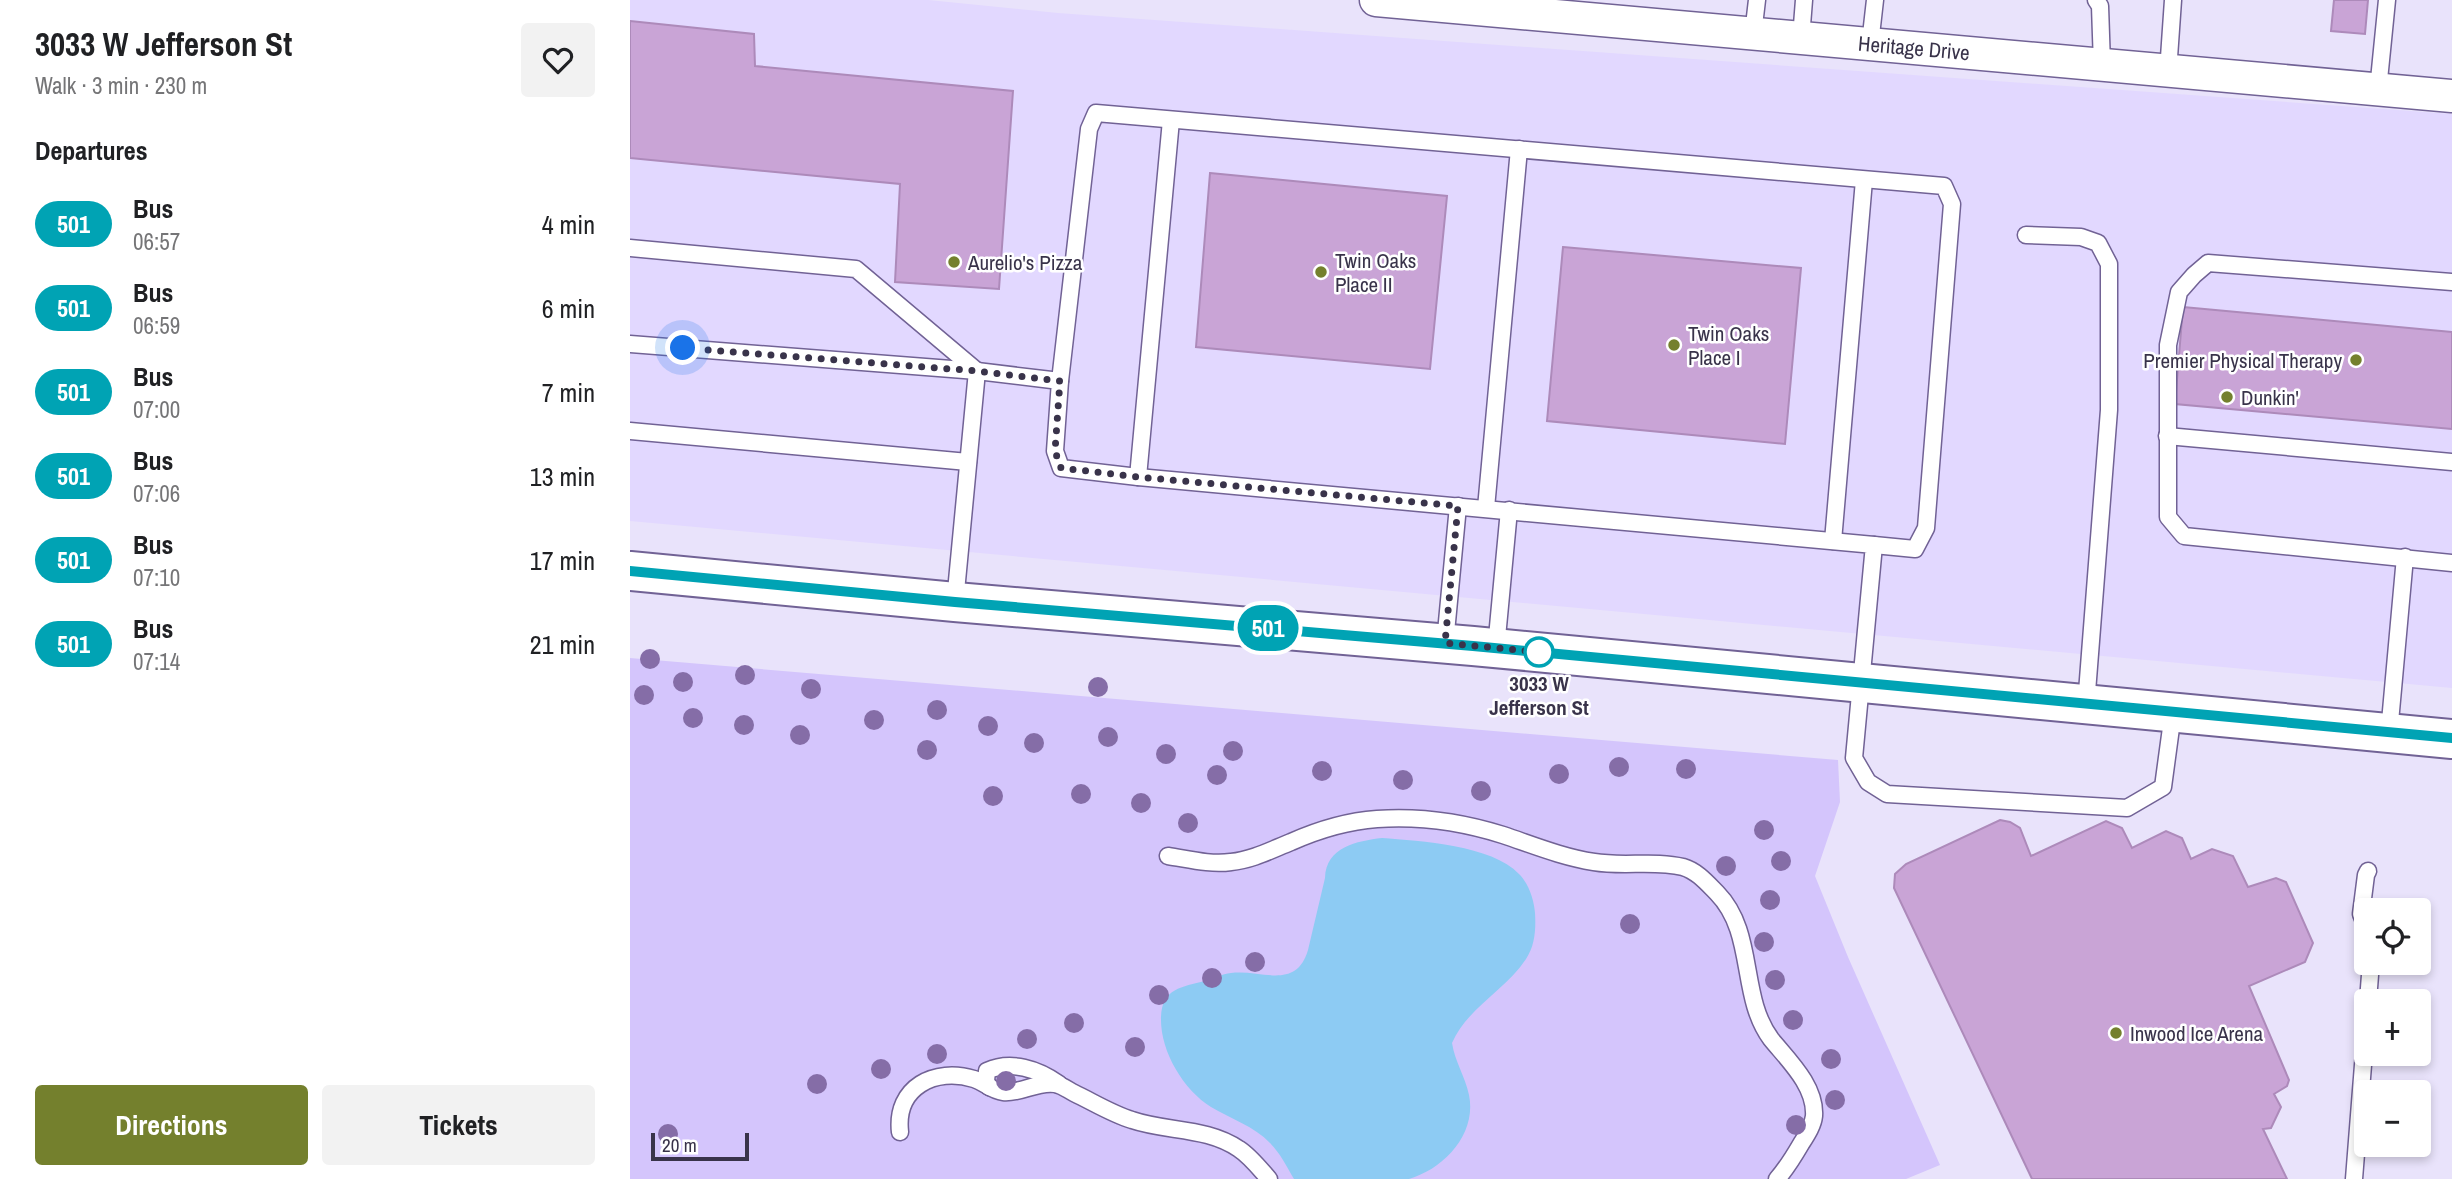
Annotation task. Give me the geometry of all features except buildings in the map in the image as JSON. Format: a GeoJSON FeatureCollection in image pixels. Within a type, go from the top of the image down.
{"type":"FeatureCollection","features":[{"type":"Feature","properties":{"kind":"main road"},"geometry":{"type":"LineString","coordinates":[[630,571],[955,602],[1445,643],[2452,738]]}},
{"type":"Feature","properties":{"kind":"street","name":"Heritage Drive"},"geometry":{"type":"LineString","coordinates":[[1376,0],[2452,96]]}},
{"type":"Feature","properties":{"kind":"lane"},"geometry":{"type":"LineString","coordinates":[[1753,34],[1756,0]]}},
{"type":"Feature","properties":{"kind":"lane"},"geometry":{"type":"LineString","coordinates":[[1801,38],[1804,0]]}},
{"type":"Feature","properties":{"kind":"lane"},"geometry":{"type":"LineString","coordinates":[[1870,44],[1875,0]]}},
{"type":"Feature","properties":{"kind":"lane"},"geometry":{"type":"LineString","coordinates":[[2096,0],[2100,6],[2102,65]]}},
{"type":"Feature","properties":{"kind":"lane"},"geometry":{"type":"LineString","coordinates":[[2168,72],[2173,0]]}},
{"type":"Feature","properties":{"kind":"lane"},"geometry":{"type":"LineString","coordinates":[[2378,90],[2387,0]]}},
{"type":"Feature","properties":{"kind":"lane"},"geometry":{"type":"LineString","coordinates":[[1096,113],[1171,120],[1944,186],[1952,204],[1926,527],[1915,549],[1061,468],[1055,451],[1060,381],[1089,129],[1096,113]]}},
{"type":"Feature","properties":{"kind":"lane"},"geometry":{"type":"LineString","coordinates":[[1138,477],[1171,120]]}},
{"type":"Feature","properties":{"kind":"lane"},"geometry":{"type":"LineString","coordinates":[[1486,508],[1518,149]]}},
{"type":"Feature","properties":{"kind":"lane"},"geometry":{"type":"LineString","coordinates":[[1833,541],[1864,180]]}},
{"type":"Feature","properties":{"kind":"lane"},"geometry":{"type":"LineString","coordinates":[[2026,235],[2081,237],[2098,243],[2109,264],[2109,410],[2086,705]]}},
{"type":"Feature","properties":{"kind":"lane"},"geometry":{"type":"LineString","coordinates":[[630,248],[856,269],[977,371]]}},
{"type":"Feature","properties":{"kind":"lane"},"geometry":{"type":"LineString","coordinates":[[2452,282],[2208,263],[2179,292],[2168,345],[2167,436],[2168,517],[2184,536],[2452,563]]}},
{"type":"Feature","properties":{"kind":"lane"},"geometry":{"type":"LineString","coordinates":[[630,344],[977,371],[1060,381]]}},
{"type":"Feature","properties":{"kind":"lane"},"geometry":{"type":"LineString","coordinates":[[955,602],[977,371]]}},
{"type":"Feature","properties":{"kind":"lane"},"geometry":{"type":"LineString","coordinates":[[630,430],[968,462]]}},
{"type":"Feature","properties":{"kind":"lane"},"geometry":{"type":"LineString","coordinates":[[2167,436],[2452,462]]}},
{"type":"Feature","properties":{"kind":"lane"},"geometry":{"type":"LineString","coordinates":[[1445,643],[1458,506]]}},
{"type":"Feature","properties":{"kind":"lane"},"geometry":{"type":"LineString","coordinates":[[1496,648],[1509,510]]}},
{"type":"Feature","properties":{"kind":"lane"},"geometry":{"type":"LineString","coordinates":[[1874,545],[1854,758],[1868,782],[1888,794],[2127,808],[2163,787],[2173,713]]}},
{"type":"Feature","properties":{"kind":"lane"},"geometry":{"type":"LineString","coordinates":[[2389,733],[2405,557]]}},
{"type":"Feature","properties":{"kind":"lane"},"geometry":{"type":"LineString","coordinates":[[1168,856],[1230,863],[1353,822],[1413,818],[1441,821],[1499,834],[1576,859],[1611,865],[1678,866],[1697,874],[1719,895],[1731,913],[1745,953],[1754,1007],[1761,1026],[1801,1078],[1812,1101],[1814,1116],[1809,1131],[1777,1179]]}},
{"type":"Feature","properties":{"kind":"lane"},"geometry":{"type":"LineString","coordinates":[[2363,898],[2365,875],[2368,871]]}},
{"type":"Feature","properties":{"kind":"lane"},"geometry":{"type":"LineString","coordinates":[[989,1087],[985,1081],[986,1071],[1000,1066],[1034,1071],[1131,1120],[1214,1137],[1240,1149],[1269,1179]]}},
{"type":"Feature","properties":{"kind":"lane"},"geometry":{"type":"LineString","coordinates":[[2354,1179],[2363,1066]]}},
{"type":"Feature","properties":{"kind":"lane"},"geometry":{"type":"LineString","coordinates":[[900,1132],[903,1102],[915,1088],[948,1074],[976,1079],[1002,1092],[1045,1084],[1061,1086]]}},
{"type":"Feature","properties":{"kind":"shaded area"},"geometry":{"type":"Polygon","coordinates":[[[630,0],[928,0],[1058,13],[2452,114],[2452,688],[630,521],[630,0]]]}},
{"type":"Feature","properties":{"kind":"shaded area"},"geometry":{"type":"Polygon","coordinates":[[[630,658],[1838,760],[1840,802],[1815,876],[1940,1165],[1906,1179],[630,1179],[630,658]]]}},
{"type":"Feature","properties":{"kind":"water"},"geometry":{"type":"Polygon","coordinates":[[[1382,838],[1455,846],[1507,864],[1523,878],[1532,898],[1535,919],[1533,943],[1529,954],[1517,970],[1467,1019],[1452,1043],[1469,1095],[1470,1109],[1463,1136],[1445,1158],[1422,1174],[1409,1179],[1294,1179],[1277,1151],[1264,1137],[1211,1107],[1183,1080],[1164,1043],[1162,1007],[1169,994],[1175,990],[1224,974],[1276,975],[1295,970],[1308,950],[1331,859],[1353,844],[1382,838]]]}},
{"type":"Feature","properties":{"kind":"bus line","name":"501"},"geometry":{"type":"LineString","coordinates":[[630,571],[1473,646],[2452,738]]}},
{"type":"Feature","properties":{"kind":"place","name":"Aurelio's Pizza"},"geometry":{"type":"Point","coordinates":[954,262]}},
{"type":"Feature","properties":{"kind":"place","name":"Twin Oaks Place II"},"geometry":{"type":"Point","coordinates":[1321,272]}},
{"type":"Feature","properties":{"kind":"place","name":"Twin Oaks Place I"},"geometry":{"type":"Point","coordinates":[1674,345]}},
{"type":"Feature","properties":{"kind":"place","name":"Premier Physical Therapy"},"geometry":{"type":"Point","coordinates":[2356,360]}},
{"type":"Feature","properties":{"kind":"place","name":"Dunkin'"},"geometry":{"type":"Point","coordinates":[2227,397]}},
{"type":"Feature","properties":{"kind":"place","name":"3033 W Jefferson St"},"geometry":{"type":"Point","coordinates":[1539,652]}},
{"type":"Feature","properties":{"kind":"place","name":"Inwood Ice Arena"},"geometry":{"type":"Point","coordinates":[2116,1033]}},
{"type":"Feature","properties":{"kind":"route"},"geometry":{"type":"LineString","coordinates":[[683,348],[977,371],[1060,381],[1055,451],[1061,468],[1458,506],[1445,643],[1549,653],[1539,652]]}}]}
